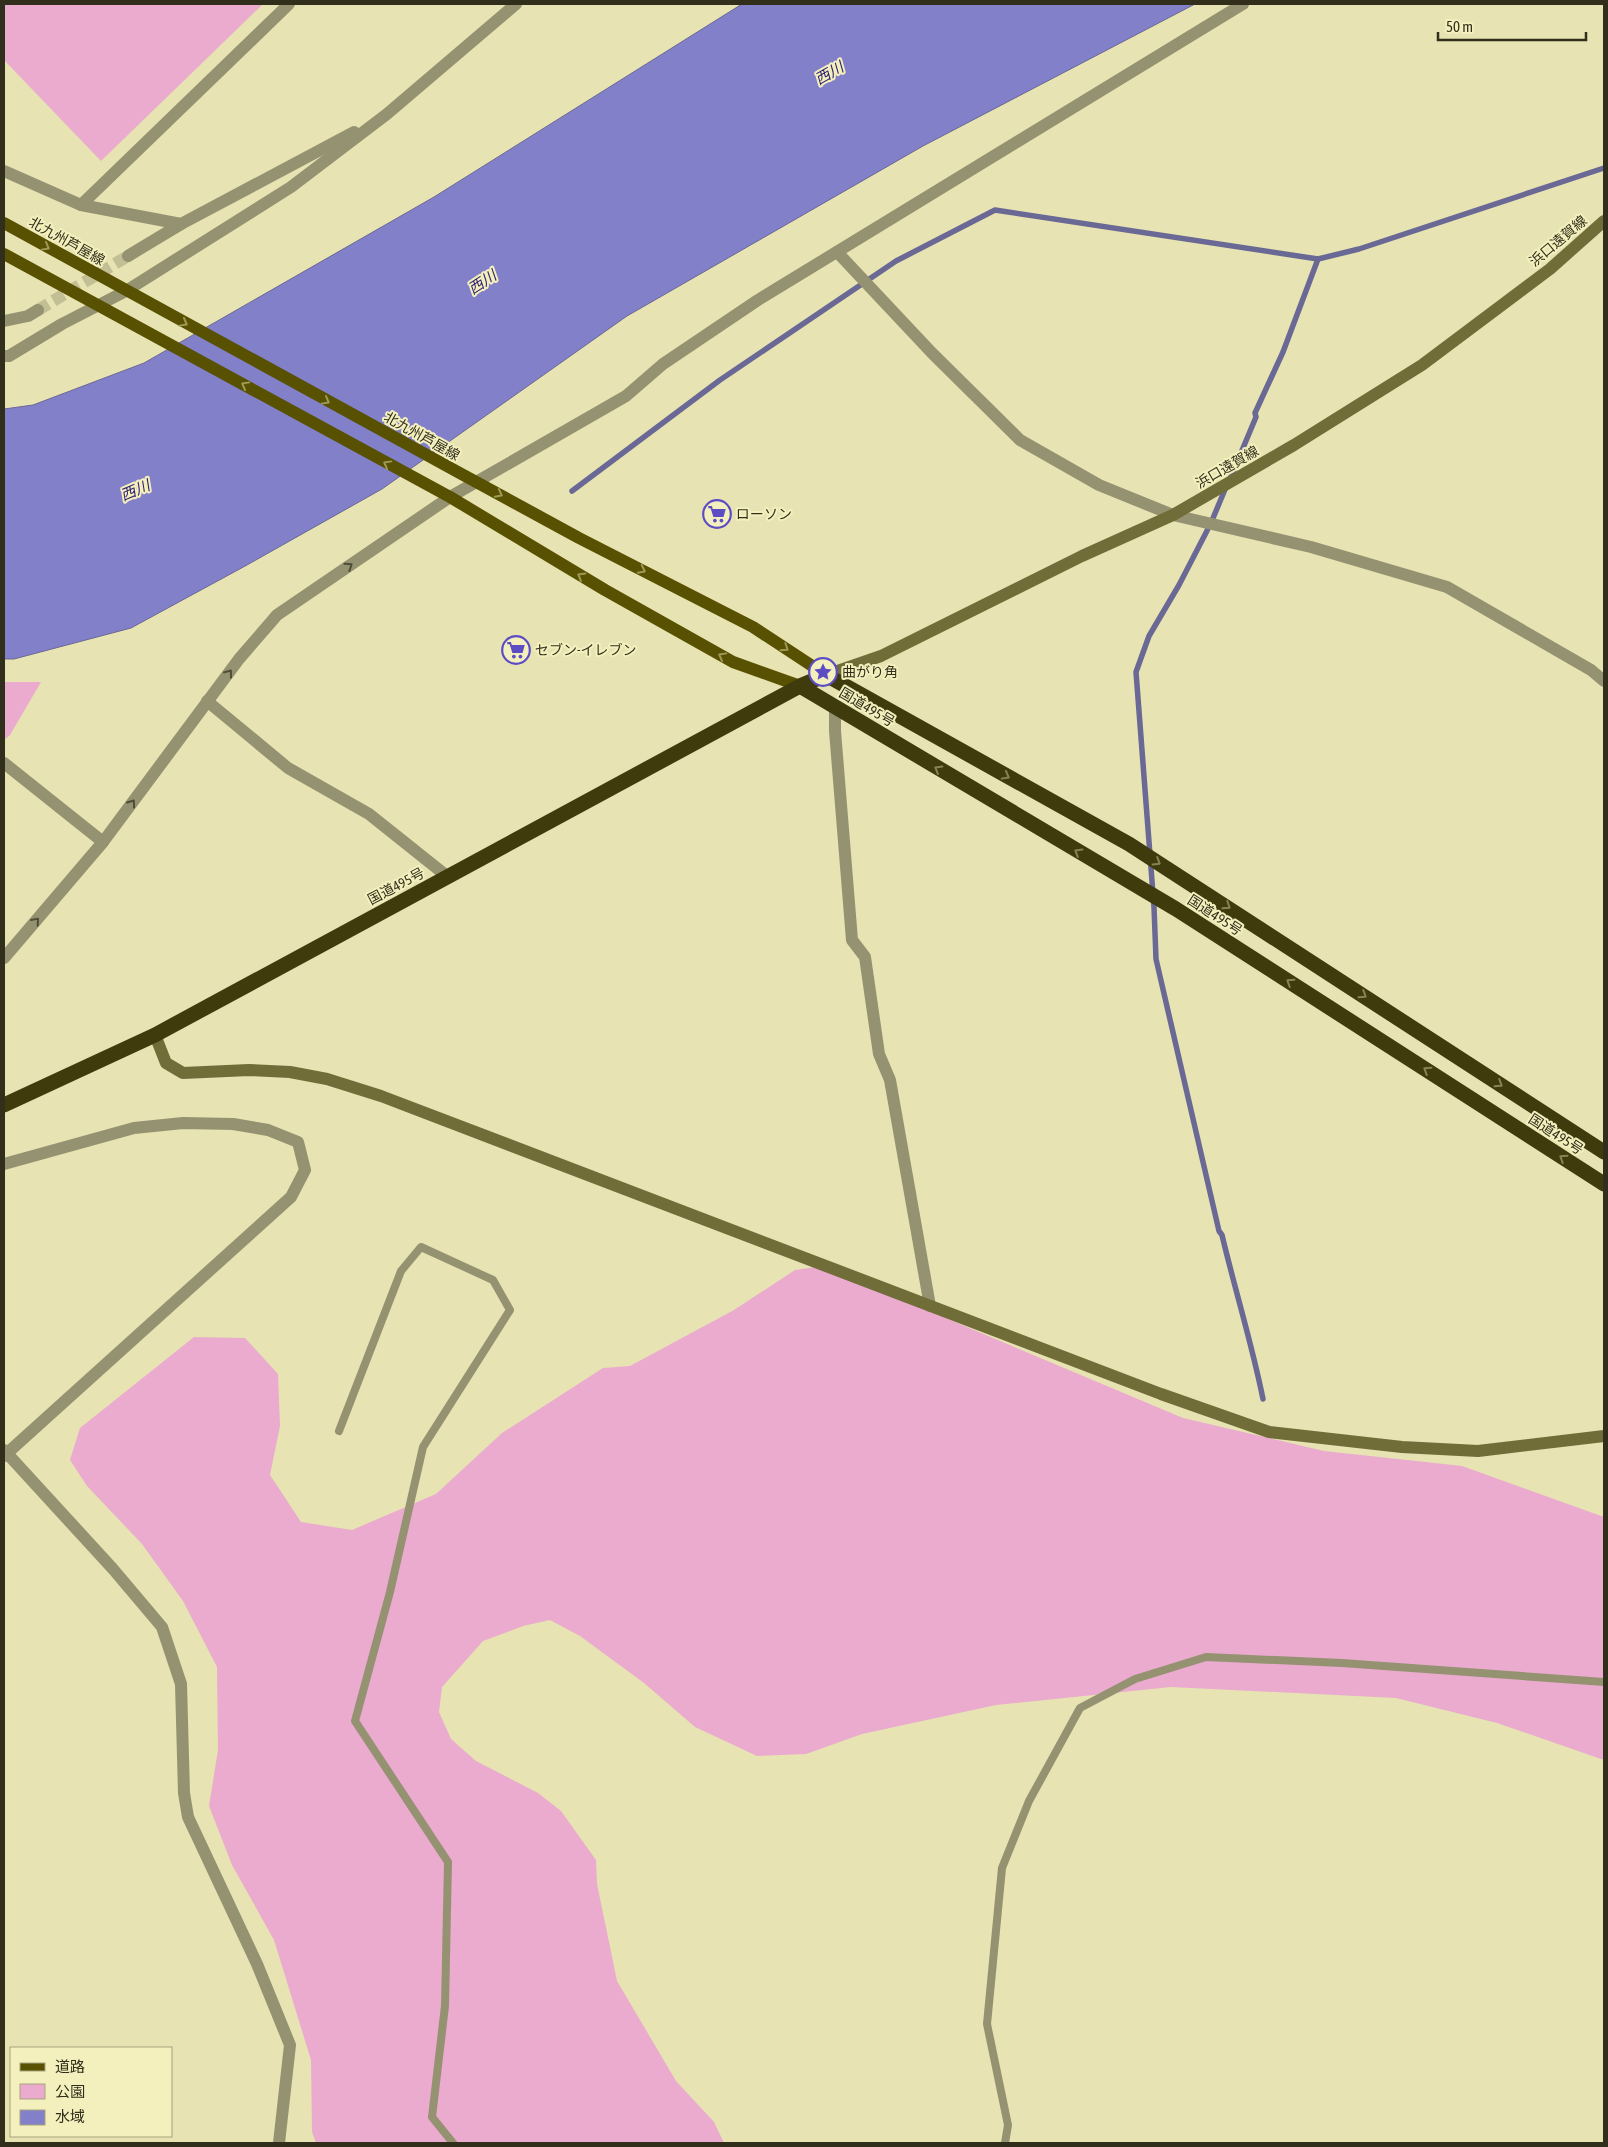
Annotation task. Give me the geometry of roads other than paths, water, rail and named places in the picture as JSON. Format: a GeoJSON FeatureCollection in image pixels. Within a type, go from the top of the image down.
{"type":"FeatureCollection","features":[{"type":"Feature","properties":{"kind":"highway","name":"国道495号"},"geometry":{"type":"LineString","coordinates":[[4,1106],[155,1035],[800,686],[826,675],[1129,844],[1604,1152]]}},
{"type":"Feature","properties":{"kind":"highway","name":"国道495号"},"geometry":{"type":"LineString","coordinates":[[800,686],[1176,909],[1604,1184]]}},
{"type":"Feature","properties":{"kind":"main road","name":"北九州芦屋線"},"geometry":{"type":"LineString","coordinates":[[4,223],[141,300],[579,538],[753,627],[826,675]]}},
{"type":"Feature","properties":{"kind":"main road"},"geometry":{"type":"LineString","coordinates":[[4,254],[450,497],[605,590],[733,662],[800,686]]}},
{"type":"Feature","properties":{"kind":"street"},"geometry":{"type":"LineString","coordinates":[[81,205],[289,4]]}},
{"type":"Feature","properties":{"kind":"street"},"geometry":{"type":"LineString","coordinates":[[4,356],[8,356],[62,324],[126,291],[292,187],[387,114],[516,4]]}},
{"type":"Feature","properties":{"kind":"street"},"geometry":{"type":"LineString","coordinates":[[4,958],[103,842],[238,659],[277,615],[475,481],[626,396],[664,364],[758,300],[1242,4]]}},
{"type":"Feature","properties":{"kind":"street"},"geometry":{"type":"LineString","coordinates":[[128,256],[181,224],[387,114]]}},
{"type":"Feature","properties":{"kind":"street"},"geometry":{"type":"LineString","coordinates":[[4,171],[81,205],[181,224]]}},
{"type":"Feature","properties":{"kind":"street","name":"浜口遠賀線"},"geometry":{"type":"LineString","coordinates":[[826,675],[881,656],[1082,556],[1173,516],[1294,445],[1422,365],[1550,269],[1604,221]]}},
{"type":"Feature","properties":{"kind":"street"},"geometry":{"type":"LineString","coordinates":[[837,252],[932,352],[1020,440],[1099,485],[1173,516],[1311,548],[1447,587],[1591,670],[1604,680]]}},
{"type":"Feature","properties":{"kind":"street"},"geometry":{"type":"LineString","coordinates":[[4,321],[28,316],[38,310]]}},
{"type":"Feature","properties":{"kind":"street"},"geometry":{"type":"LineString","coordinates":[[207,702],[288,768],[369,814],[448,877]]}},
{"type":"Feature","properties":{"kind":"street"},"geometry":{"type":"LineString","coordinates":[[835,707],[835,731],[852,940],[865,957],[879,1054],[890,1080],[930,1306]]}},
{"type":"Feature","properties":{"kind":"street"},"geometry":{"type":"LineString","coordinates":[[4,763],[103,842]]}},
{"type":"Feature","properties":{"kind":"street"},"geometry":{"type":"LineString","coordinates":[[155,1035],[166,1063],[183,1073],[249,1070],[290,1072],[382,1096],[1161,1394],[1269,1432],[1402,1447],[1478,1451],[1604,1436]]}},
{"type":"Feature","properties":{"kind":"street"},"geometry":{"type":"LineString","coordinates":[[4,1164],[134,1128],[183,1123],[232,1124],[268,1130],[298,1142],[305,1170],[292,1197],[5,1453],[113,1569],[162,1627],[181,1684],[184,1793],[188,1817],[250,1947],[290,2044],[279,2143]]}},
{"type":"Feature","properties":{"kind":"lane"},"geometry":{"type":"LineString","coordinates":[[339,1430],[401,1271],[421,1247],[492,1280],[510,1310],[423,1447],[390,1592],[355,1721],[448,1862],[445,2006],[432,2117],[453,2143]]}},
{"type":"Feature","properties":{"kind":"lane"},"geometry":{"type":"LineString","coordinates":[[1005,2143],[1008,2125],[987,2024],[1002,1868],[1029,1802],[1080,1708],[1135,1679],[1206,1656],[1342,1663],[1604,1682]]}},
{"type":"Feature","properties":{"kind":"water","name":"西川"},"geometry":{"type":"Polygon","coordinates":[[[742,4],[1195,4],[923,146],[627,316],[382,489],[247,565],[131,628],[14,659],[4,659],[4,409],[33,405],[144,363],[434,197],[742,4]]]}},
{"type":"Feature","properties":{"kind":"waterway"},"geometry":{"type":"LineString","coordinates":[[572,491],[720,380],[896,261],[995,210],[1318,259],[1359,249],[1604,168]]}},
{"type":"Feature","properties":{"kind":"waterway"},"geometry":{"type":"LineString","coordinates":[[1230,479],[1256,417],[1255,413],[1283,352],[1318,259]]}},
{"type":"Feature","properties":{"kind":"waterway"},"geometry":{"type":"LineString","coordinates":[[1226,487],[1211,523],[1179,585],[1149,636],[1136,672],[1154,907],[1156,959],[1219,1231],[1222,1235],[1263,1399]]}},
{"type":"Feature","properties":{"kind":"tunnel"},"geometry":{"type":"LineString","coordinates":[[38,310],[128,256]]}},
{"type":"Feature","properties":{"kind":"place","name":"ローソン"},"geometry":{"type":"Point","coordinates":[717,514]}},
{"type":"Feature","properties":{"kind":"place","name":"セブン-イレブン"},"geometry":{"type":"Point","coordinates":[516,650]}},
{"type":"Feature","properties":{"kind":"place","name":"曲がり角"},"geometry":{"type":"Point","coordinates":[823,672]}}]}
